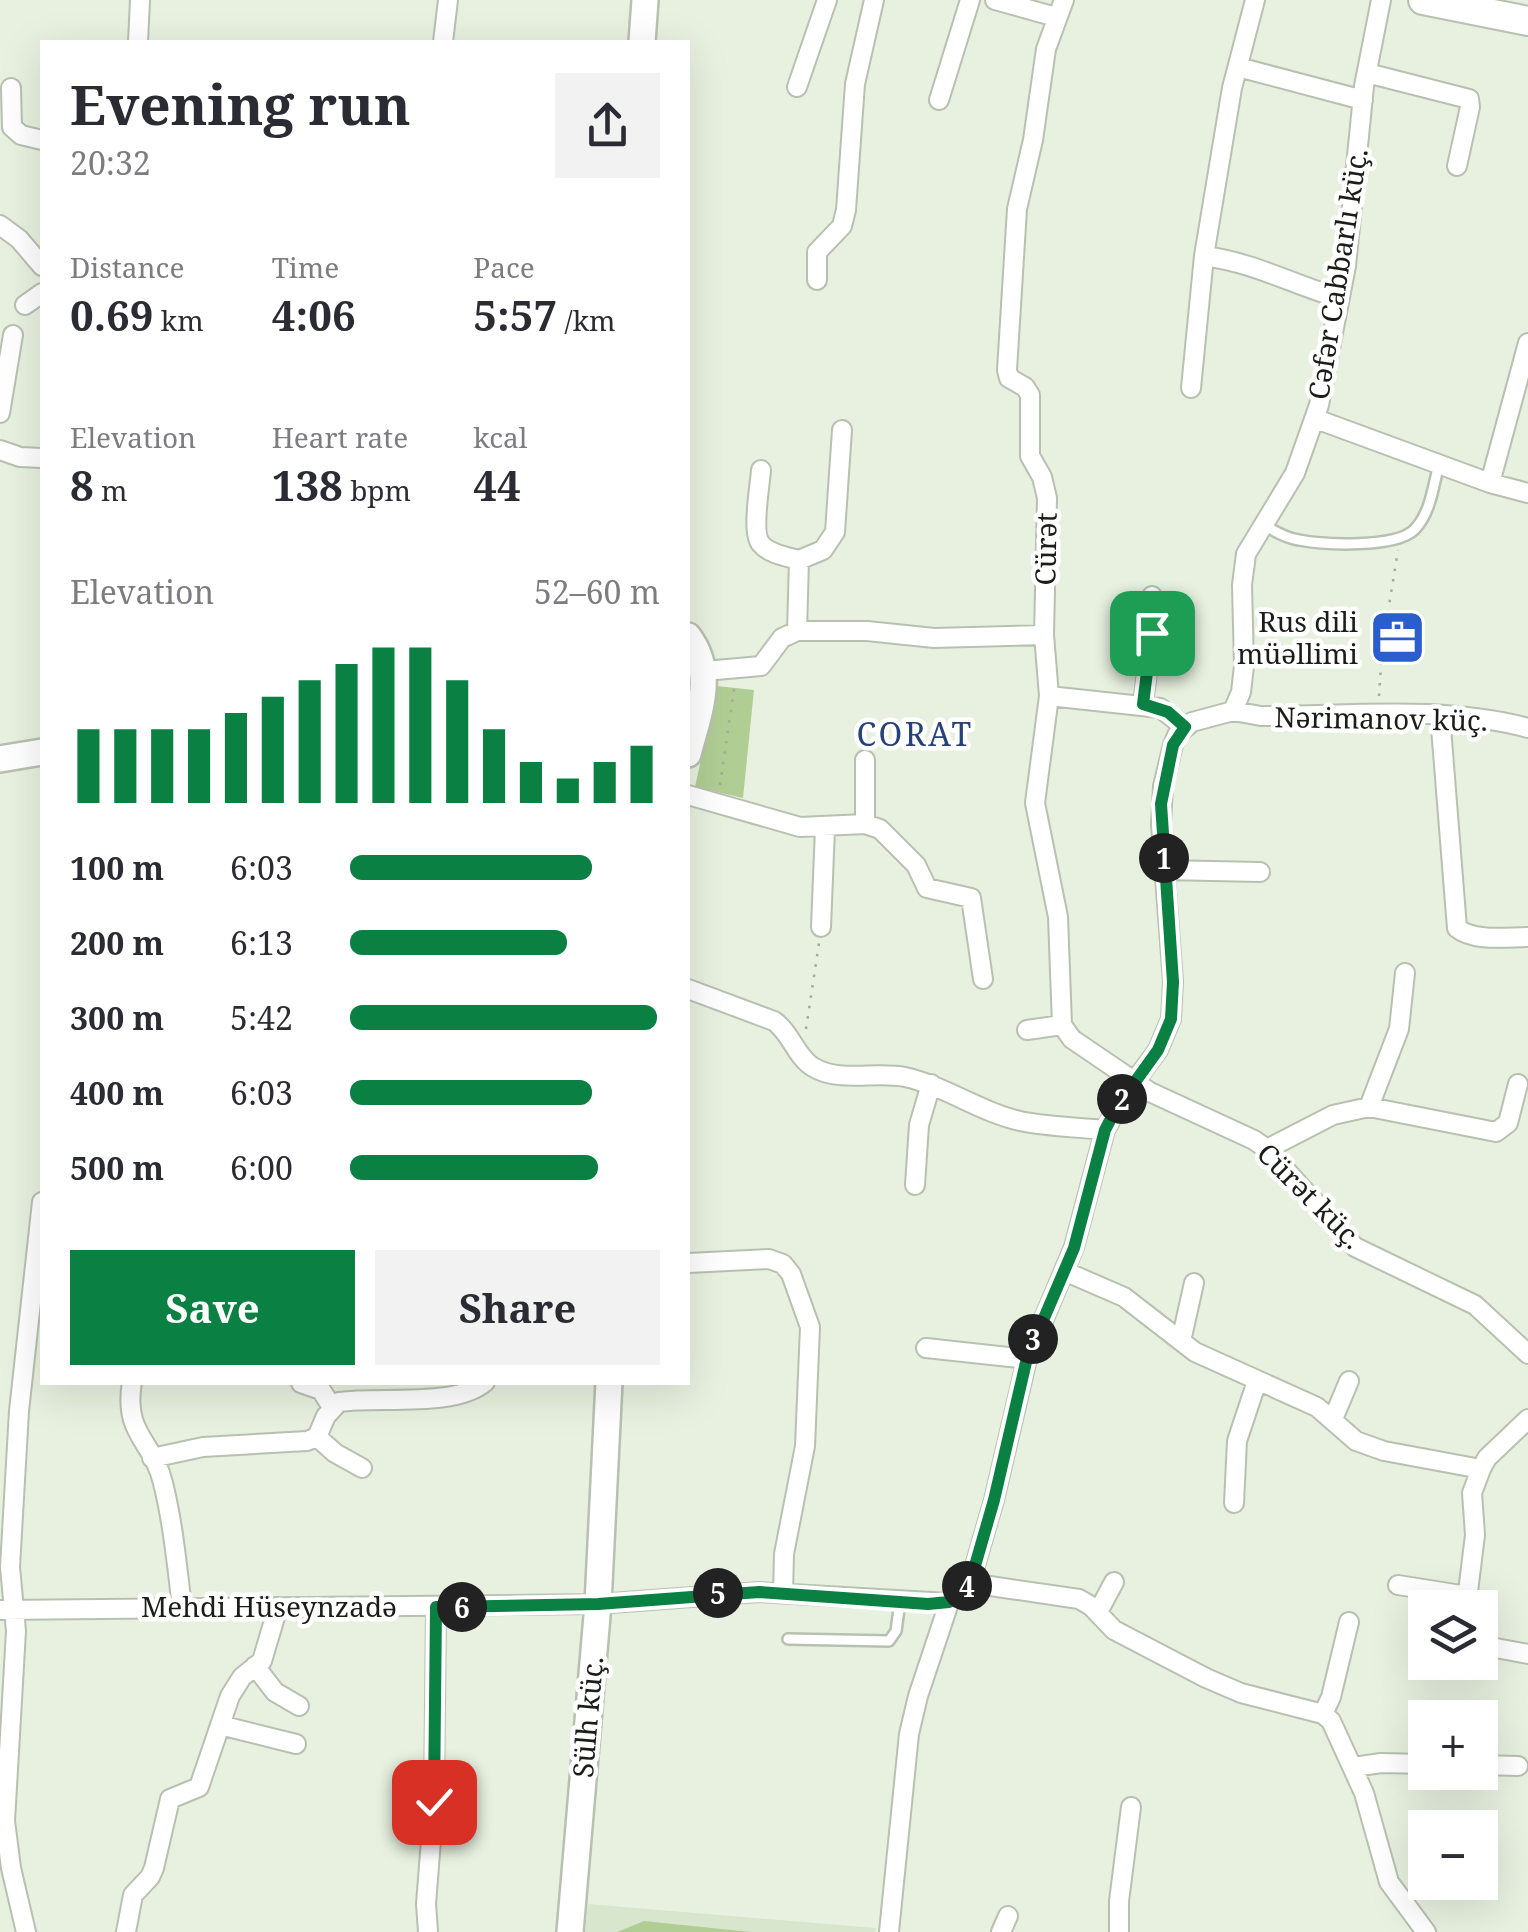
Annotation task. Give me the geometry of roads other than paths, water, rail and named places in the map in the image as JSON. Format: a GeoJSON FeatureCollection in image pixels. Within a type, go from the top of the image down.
{"type":"FeatureCollection","features":[{"type":"Feature","properties":{"kind":"main road"},"geometry":{"type":"LineString","coordinates":[[1423,0],[1528,21]]}},
{"type":"Feature","properties":{"kind":"street"},"geometry":{"type":"LineString","coordinates":[[138,40],[140,0]]}},
{"type":"Feature","properties":{"kind":"street"},"geometry":{"type":"LineString","coordinates":[[443,40],[448,0]]}},
{"type":"Feature","properties":{"kind":"street"},"geometry":{"type":"LineString","coordinates":[[642,40],[644,0]]}},
{"type":"Feature","properties":{"kind":"street"},"geometry":{"type":"LineString","coordinates":[[797,87],[828,0]]}},
{"type":"Feature","properties":{"kind":"street"},"geometry":{"type":"LineString","coordinates":[[818,280],[820,246],[836,235],[844,220],[856,84],[874,0]]}},
{"type":"Feature","properties":{"kind":"street"},"geometry":{"type":"LineString","coordinates":[[940,100],[970,0]]}},
{"type":"Feature","properties":{"kind":"street"},"geometry":{"type":"LineString","coordinates":[[995,0],[1060,8]]}},
{"type":"Feature","properties":{"kind":"street"},"geometry":{"type":"LineString","coordinates":[[1190,388],[1207,223],[1255,0]]}},
{"type":"Feature","properties":{"kind":"street","name":"Cəfər Cabbarlı küç."},"geometry":{"type":"LineString","coordinates":[[1233,711],[1241,692],[1244,666],[1243,571],[1252,540],[1296,472],[1316,419],[1349,241],[1363,100],[1381,0]]}},
{"type":"Feature","properties":{"kind":"street","name":"Cürət"},"geometry":{"type":"LineString","coordinates":[[1060,8],[1046,49],[1033,140],[1016,208],[1008,339],[1009,378],[1026,387],[1030,395],[1030,456],[1046,487],[1044,635],[1049,696],[1036,804],[1058,918],[1062,1025]]}},
{"type":"Feature","properties":{"kind":"street"},"geometry":{"type":"LineString","coordinates":[[1238,67],[1363,100]]}},
{"type":"Feature","properties":{"kind":"street"},"geometry":{"type":"LineString","coordinates":[[1367,73],[1469,99],[1457,166]]}},
{"type":"Feature","properties":{"kind":"street"},"geometry":{"type":"LineString","coordinates":[[11,88],[12,126],[21,134],[40,139]]}},
{"type":"Feature","properties":{"kind":"street"},"geometry":{"type":"LineString","coordinates":[[0,225],[19,239],[40,264]]}},
{"type":"Feature","properties":{"kind":"street"},"geometry":{"type":"LineString","coordinates":[[1204,256],[1258,266],[1306,288],[1340,298]]}},
{"type":"Feature","properties":{"kind":"street"},"geometry":{"type":"LineString","coordinates":[[25,306],[40,295]]}},
{"type":"Feature","properties":{"kind":"street"},"geometry":{"type":"LineString","coordinates":[[0,413],[13,335]]}},
{"type":"Feature","properties":{"kind":"street"},"geometry":{"type":"LineString","coordinates":[[1490,483],[1528,343]]}},
{"type":"Feature","properties":{"kind":"street"},"geometry":{"type":"LineString","coordinates":[[1316,419],[1490,483],[1528,493]]}},
{"type":"Feature","properties":{"kind":"street"},"geometry":{"type":"LineString","coordinates":[[761,470],[756,532],[761,544],[776,554],[800,560],[823,550],[835,532],[842,430]]}},
{"type":"Feature","properties":{"kind":"street"},"geometry":{"type":"LineString","coordinates":[[0,450],[40,458]]}},
{"type":"Feature","properties":{"kind":"street"},"geometry":{"type":"LineString","coordinates":[[798,632],[800,560]]}},
{"type":"Feature","properties":{"kind":"street"},"geometry":{"type":"LineString","coordinates":[[1143,704],[1152,633],[1152,596]]}},
{"type":"Feature","properties":{"kind":"street"},"geometry":{"type":"LineString","coordinates":[[704,671],[762,666],[782,638],[798,632],[867,631],[934,638],[1044,635]]}},
{"type":"Feature","properties":{"kind":"street"},"geometry":{"type":"LineString","coordinates":[[690,639],[704,671],[702,701],[690,746]]}},
{"type":"Feature","properties":{"kind":"street"},"geometry":{"type":"LineString","coordinates":[[1049,696],[1143,704],[1168,712],[1185,727]]}},
{"type":"Feature","properties":{"kind":"street"},"geometry":{"type":"LineString","coordinates":[[889,1932],[909,1734],[918,1696],[949,1602],[970,1583],[1027,1358],[1080,1229],[1105,1130],[1158,1050],[1171,1019],[1173,982],[1161,824],[1163,786],[1173,745],[1185,727],[1233,711]]}},
{"type":"Feature","properties":{"kind":"street","name":"Nərimanov küç."},"geometry":{"type":"LineString","coordinates":[[1233,711],[1261,716],[1440,715],[1484,718],[1528,728]]}},
{"type":"Feature","properties":{"kind":"street"},"geometry":{"type":"LineString","coordinates":[[1440,715],[1458,928],[1464,934],[1528,938]]}},
{"type":"Feature","properties":{"kind":"street"},"geometry":{"type":"LineString","coordinates":[[0,760],[40,752]]}},
{"type":"Feature","properties":{"kind":"street"},"geometry":{"type":"LineString","coordinates":[[865,824],[866,760]]}},
{"type":"Feature","properties":{"kind":"street"},"geometry":{"type":"LineString","coordinates":[[690,796],[780,823],[825,828],[865,824],[880,829],[916,865],[927,888],[970,898],[983,978]]}},
{"type":"Feature","properties":{"kind":"street"},"geometry":{"type":"LineString","coordinates":[[821,927],[825,828]]}},
{"type":"Feature","properties":{"kind":"street"},"geometry":{"type":"LineString","coordinates":[[1164,870],[1260,872]]}},
{"type":"Feature","properties":{"kind":"street"},"geometry":{"type":"LineString","coordinates":[[1369,1107],[1399,1029],[1405,974]]}},
{"type":"Feature","properties":{"kind":"street"},"geometry":{"type":"LineString","coordinates":[[690,990],[774,1021],[793,1039],[808,1064],[818,1070],[831,1074],[899,1076],[931,1084],[1021,1121],[1105,1130]]}},
{"type":"Feature","properties":{"kind":"street"},"geometry":{"type":"LineString","coordinates":[[1027,1030],[1062,1025],[1072,1039],[1134,1082]]}},
{"type":"Feature","properties":{"kind":"street","name":"Cürət küç."},"geometry":{"type":"LineString","coordinates":[[1134,1082],[1182,1109],[1238,1131],[1267,1149],[1355,1246],[1460,1296],[1526,1346]]}},
{"type":"Feature","properties":{"kind":"street"},"geometry":{"type":"LineString","coordinates":[[914,1185],[919,1125],[931,1084]]}},
{"type":"Feature","properties":{"kind":"street"},"geometry":{"type":"LineString","coordinates":[[1267,1149],[1333,1115],[1369,1107],[1496,1132],[1508,1123],[1518,1084]]}},
{"type":"Feature","properties":{"kind":"street"},"geometry":{"type":"LineString","coordinates":[[26,1932],[5,1821],[16,1631],[6,1610],[19,1411],[40,1220]]}},
{"type":"Feature","properties":{"kind":"street"},"geometry":{"type":"LineString","coordinates":[[690,1263],[770,1260],[783,1264],[791,1274],[810,1327],[804,1456],[784,1554],[783,1592]]}},
{"type":"Feature","properties":{"kind":"street"},"geometry":{"type":"LineString","coordinates":[[1064,1271],[1124,1297],[1211,1361],[1317,1407],[1356,1441],[1384,1451],[1481,1469]]}},
{"type":"Feature","properties":{"kind":"street"},"geometry":{"type":"LineString","coordinates":[[1180,1341],[1190,1314],[1194,1283]]}},
{"type":"Feature","properties":{"kind":"street"},"geometry":{"type":"LineString","coordinates":[[926,1348],[1027,1358]]}},
{"type":"Feature","properties":{"kind":"street"},"geometry":{"type":"LineString","coordinates":[[1234,1503],[1237,1440],[1257,1381]]}},
{"type":"Feature","properties":{"kind":"street"},"geometry":{"type":"LineString","coordinates":[[1333,1420],[1349,1381]]}},
{"type":"Feature","properties":{"kind":"street"},"geometry":{"type":"LineString","coordinates":[[132,1385],[130,1418],[164,1484],[182,1606]]}},
{"type":"Feature","properties":{"kind":"street"},"geometry":{"type":"LineString","coordinates":[[307,1385],[322,1390],[332,1408]]}},
{"type":"Feature","properties":{"kind":"street"},"geometry":{"type":"LineString","coordinates":[[152,1458],[203,1447],[317,1437],[332,1408],[351,1391],[451,1397],[472,1392],[481,1385]]}},
{"type":"Feature","properties":{"kind":"street","name":"Sülh küç."},"geometry":{"type":"LineString","coordinates":[[570,1932],[598,1604],[610,1385]]}},
{"type":"Feature","properties":{"kind":"street"},"geometry":{"type":"LineString","coordinates":[[1468,1590],[1475,1535],[1472,1493],[1487,1458],[1528,1419]]}},
{"type":"Feature","properties":{"kind":"street"},"geometry":{"type":"LineString","coordinates":[[317,1437],[362,1468]]}},
{"type":"Feature","properties":{"kind":"street"},"geometry":{"type":"LineString","coordinates":[[1098,1612],[1114,1582]]}},
{"type":"Feature","properties":{"kind":"street"},"geometry":{"type":"LineString","coordinates":[[970,1583],[1079,1598],[1114,1630],[1206,1678],[1241,1692],[1323,1714],[1331,1721],[1364,1793],[1389,1882],[1426,1932]]}},
{"type":"Feature","properties":{"kind":"street"},"geometry":{"type":"LineString","coordinates":[[1398,1584],[1421,1590]]}},
{"type":"Feature","properties":{"kind":"street","name":"Mehdi Hüseynzadə"},"geometry":{"type":"LineString","coordinates":[[6,1610],[598,1604],[731,1592],[949,1602]]}},
{"type":"Feature","properties":{"kind":"street"},"geometry":{"type":"LineString","coordinates":[[126,1932],[133,1895],[154,1868],[170,1799],[199,1786],[236,1684],[267,1649],[278,1606]]}},
{"type":"Feature","properties":{"kind":"street"},"geometry":{"type":"LineString","coordinates":[[428,1932],[436,1607]]}},
{"type":"Feature","properties":{"kind":"street"},"geometry":{"type":"LineString","coordinates":[[1323,1714],[1332,1697],[1349,1622]]}},
{"type":"Feature","properties":{"kind":"street"},"geometry":{"type":"LineString","coordinates":[[1498,1648],[1528,1654]]}},
{"type":"Feature","properties":{"kind":"street"},"geometry":{"type":"LineString","coordinates":[[255,1666],[275,1692],[299,1706]]}},
{"type":"Feature","properties":{"kind":"street"},"geometry":{"type":"LineString","coordinates":[[220,1725],[296,1744]]}},
{"type":"Feature","properties":{"kind":"street"},"geometry":{"type":"LineString","coordinates":[[1354,1768],[1408,1764]]}},
{"type":"Feature","properties":{"kind":"street"},"geometry":{"type":"LineString","coordinates":[[1498,1765],[1518,1766]]}},
{"type":"Feature","properties":{"kind":"street"},"geometry":{"type":"LineString","coordinates":[[1119,1932],[1131,1807]]}},
{"type":"Feature","properties":{"kind":"lane"},"geometry":{"type":"LineString","coordinates":[[1264,524],[1278,534],[1298,540],[1329,543],[1400,539],[1418,525],[1428,509],[1439,462]]}},
{"type":"Feature","properties":{"kind":"lane"},"geometry":{"type":"LineString","coordinates":[[788,1639],[889,1641],[896,1631],[900,1602]]}},
{"type":"Feature","properties":{"kind":"place","name":"Rus dili müəllimi"},"geometry":{"type":"Point","coordinates":[1397,638]}},
{"type":"Feature","properties":{"kind":"district","name":"CORAT"},"geometry":{"type":"Point","coordinates":[915,735]}}]}
